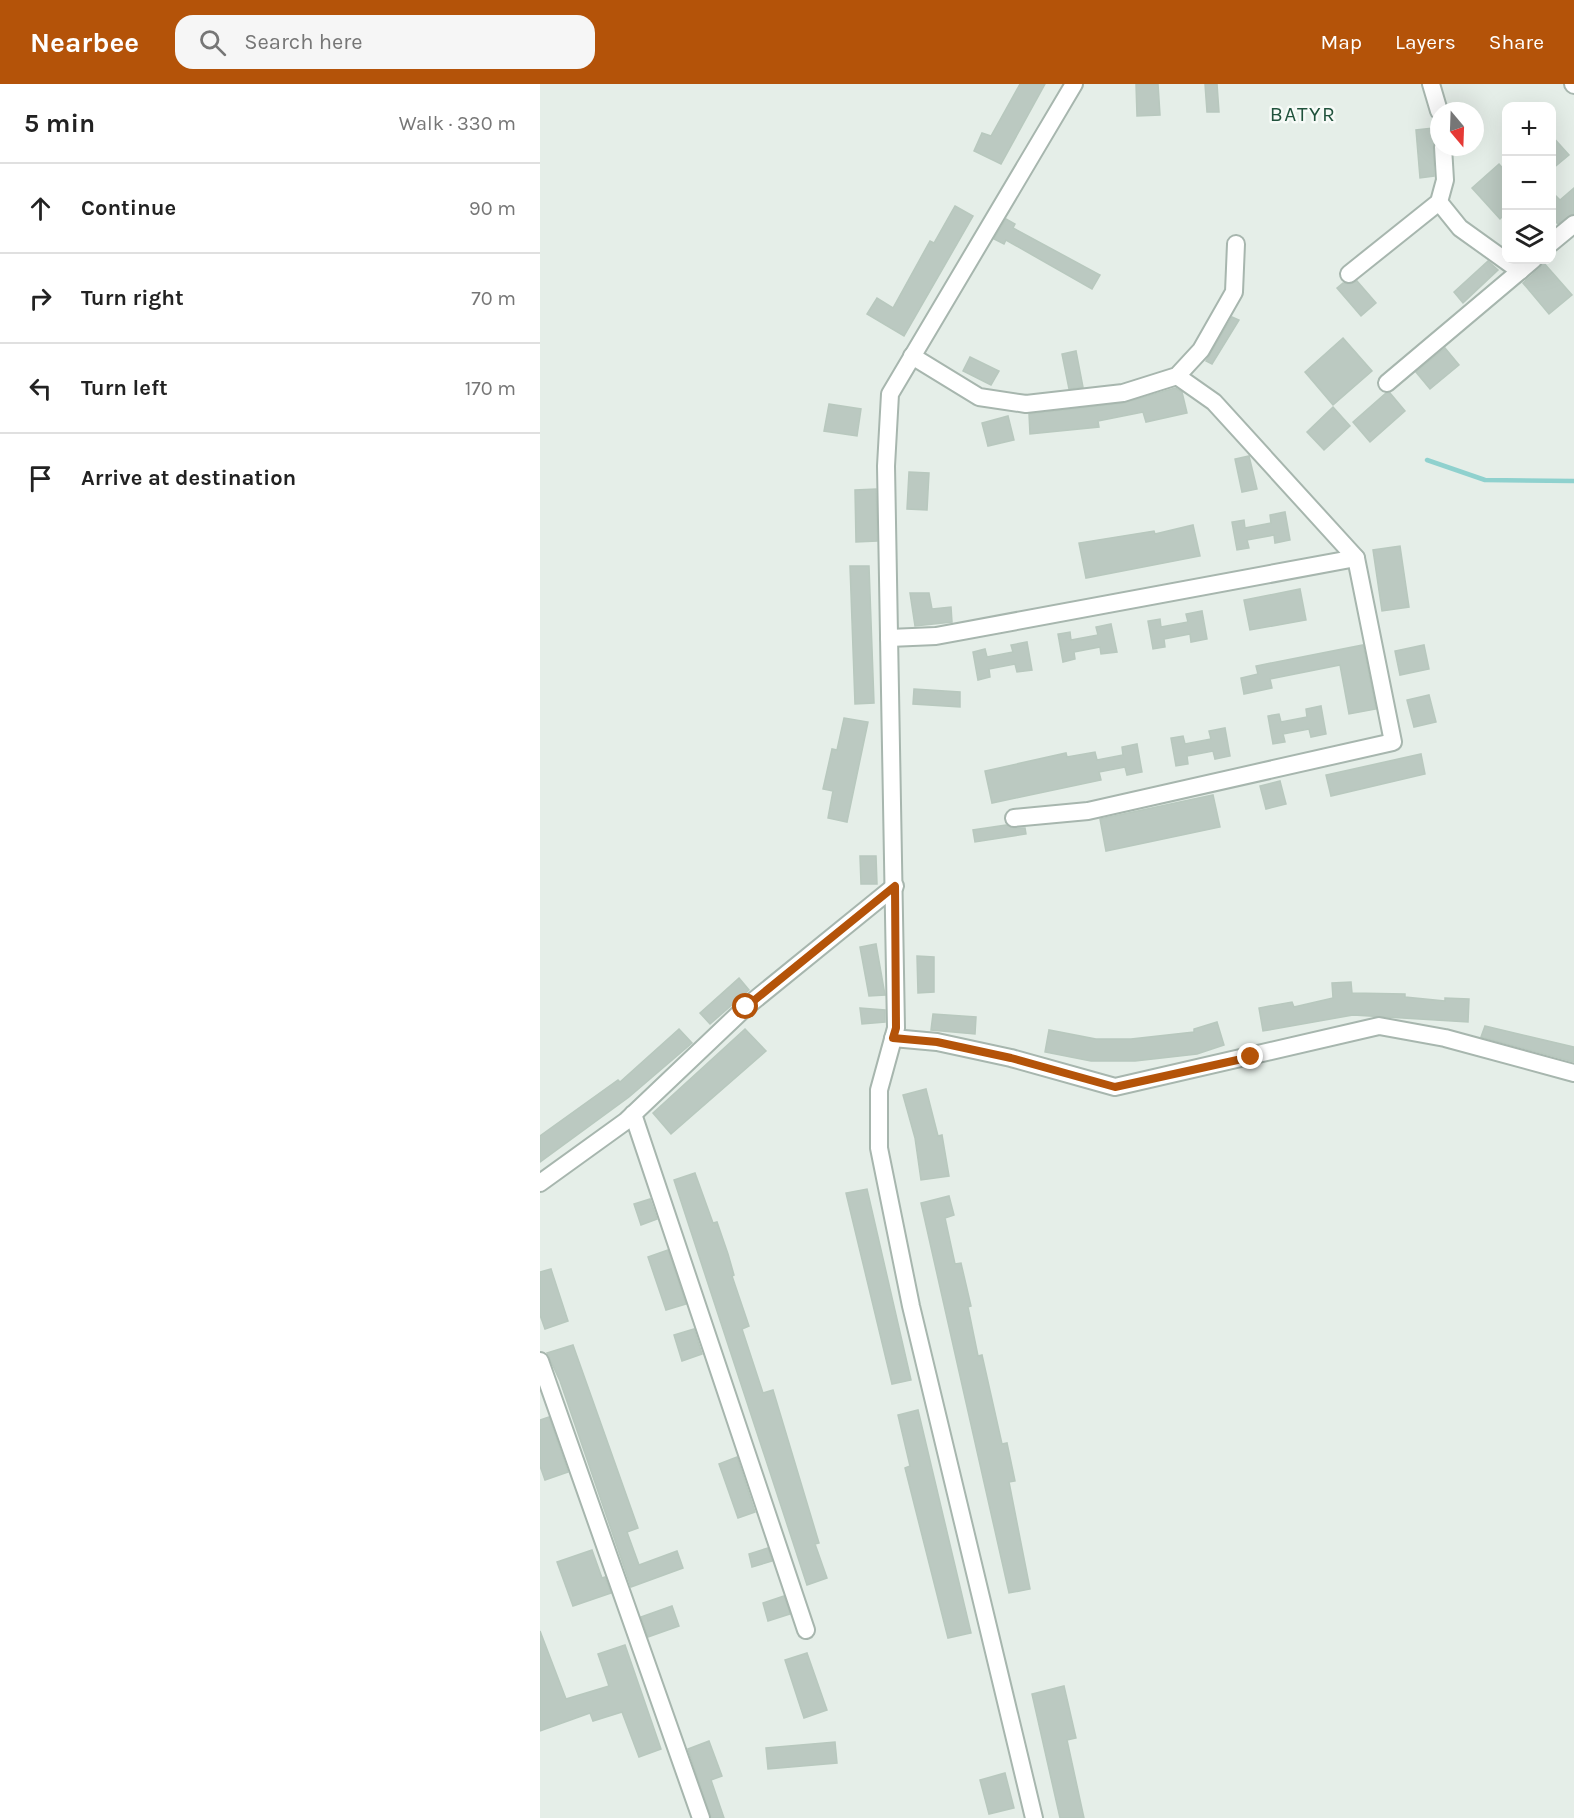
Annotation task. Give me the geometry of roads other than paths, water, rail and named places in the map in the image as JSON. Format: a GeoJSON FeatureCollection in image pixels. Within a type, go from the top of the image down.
{"type":"FeatureCollection","features":[{"type":"Feature","properties":{"kind":"street"},"geometry":{"type":"LineString","coordinates":[[1034,1818],[911,1306],[879,1148],[879,1090],[896,1028],[886,466],[890,394],[1074,84]]}},
{"type":"Feature","properties":{"kind":"street"},"geometry":{"type":"LineString","coordinates":[[1431,84],[1436,102]]}},
{"type":"Feature","properties":{"kind":"street"},"geometry":{"type":"LineString","coordinates":[[1349,274],[1439,202],[1445,180],[1444,156]]}},
{"type":"Feature","properties":{"kind":"street"},"geometry":{"type":"LineString","coordinates":[[1439,202],[1460,228],[1520,271]]}},
{"type":"Feature","properties":{"kind":"street"},"geometry":{"type":"LineString","coordinates":[[1556,239],[1574,224]]}},
{"type":"Feature","properties":{"kind":"street"},"geometry":{"type":"LineString","coordinates":[[912,356],[979,397],[1026,404],[1123,393],[1177,376],[1201,350],[1234,292],[1236,244]]}},
{"type":"Feature","properties":{"kind":"street"},"geometry":{"type":"LineString","coordinates":[[1387,383],[1528,264]]}},
{"type":"Feature","properties":{"kind":"street"},"geometry":{"type":"LineString","coordinates":[[1014,818],[1088,811],[1393,742],[1356,558],[1214,402],[1177,376]]}},
{"type":"Feature","properties":{"kind":"street"},"geometry":{"type":"LineString","coordinates":[[890,638],[936,636],[1356,558]]}},
{"type":"Feature","properties":{"kind":"street"},"geometry":{"type":"LineString","coordinates":[[540,1183],[633,1114],[746,1007],[895,886]]}},
{"type":"Feature","properties":{"kind":"street"},"geometry":{"type":"LineString","coordinates":[[893,1038],[937,1042],[1011,1058],[1115,1087],[1379,1026],[1445,1038],[1574,1073]]}},
{"type":"Feature","properties":{"kind":"street"},"geometry":{"type":"LineString","coordinates":[[633,1114],[806,1630]]}},
{"type":"Feature","properties":{"kind":"street"},"geometry":{"type":"LineString","coordinates":[[540,1361],[701,1818]]}},
{"type":"Feature","properties":{"kind":"waterway"},"geometry":{"type":"LineString","coordinates":[[1427,460],[1485,480],[1574,481]]}},
{"type":"Feature","properties":{"kind":"district","name":"BATYR"},"geometry":{"type":"Point","coordinates":[1303,114]}}]}
